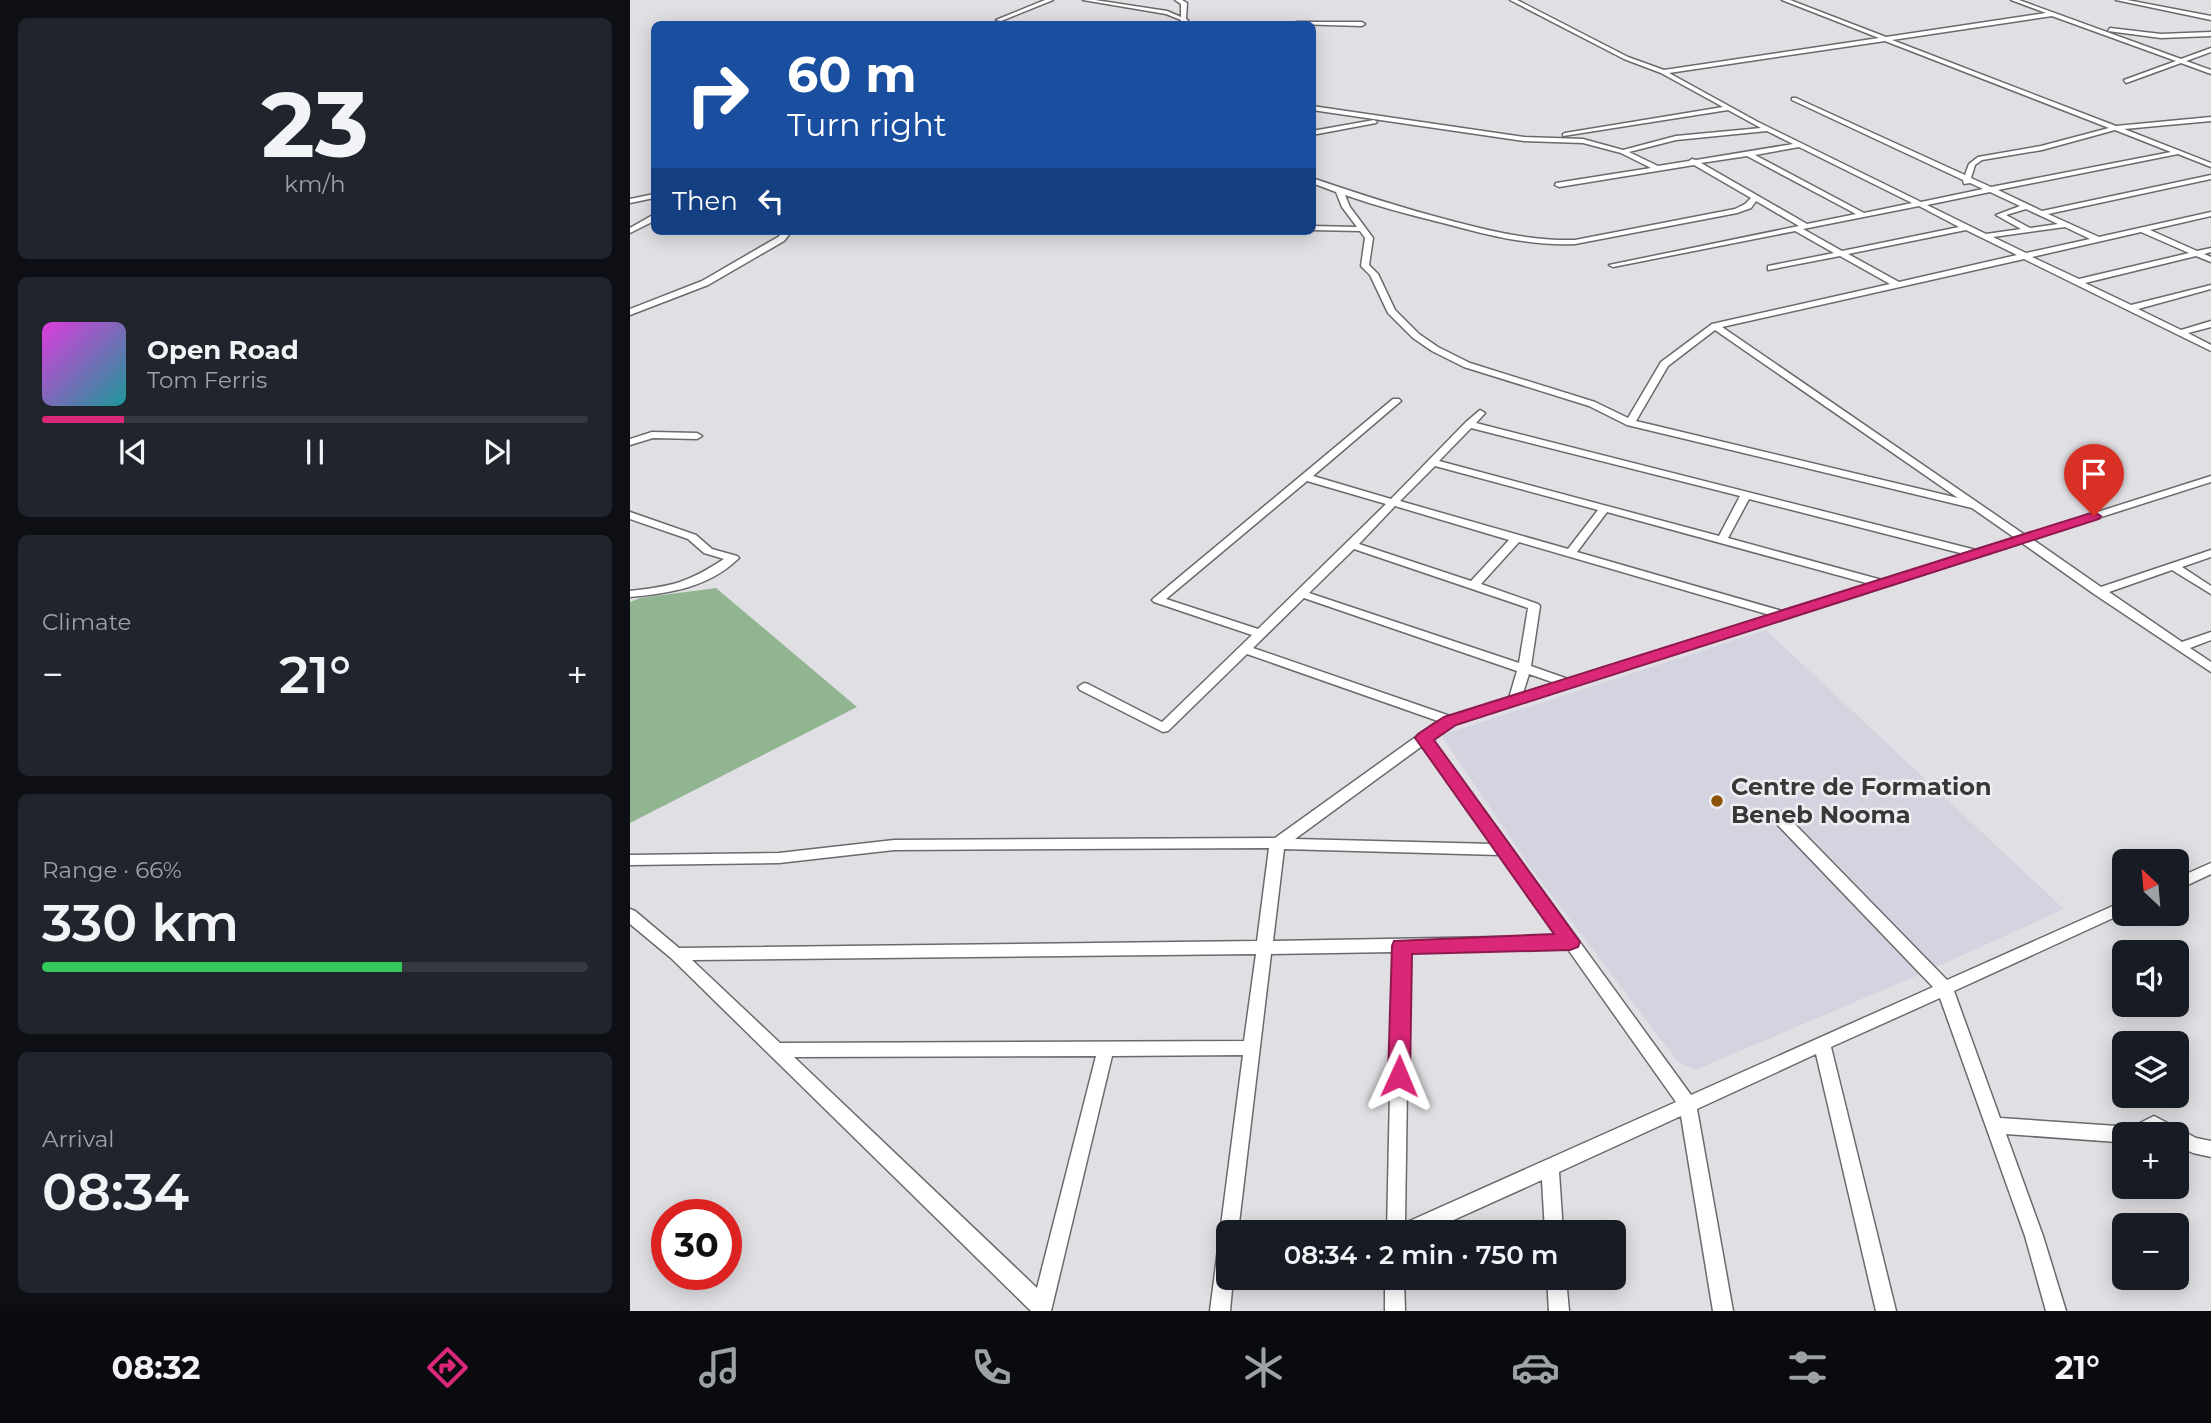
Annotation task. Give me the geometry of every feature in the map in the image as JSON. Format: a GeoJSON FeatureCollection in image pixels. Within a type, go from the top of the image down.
{"type":"FeatureCollection","features":[{"type":"Feature","properties":{"kind":"street"},"geometry":{"type":"LineString","coordinates":[[999,20],[1050,0]]}},
{"type":"Feature","properties":{"kind":"street"},"geometry":{"type":"LineString","coordinates":[[1086,0],[1167,13],[1184,12]]}},
{"type":"Feature","properties":{"kind":"street"},"geometry":{"type":"LineString","coordinates":[[1178,0],[1184,3],[1184,21]]}},
{"type":"Feature","properties":{"kind":"street"},"geometry":{"type":"LineString","coordinates":[[1513,0],[1626,58],[1663,72],[1768,129],[2211,348]]}},
{"type":"Feature","properties":{"kind":"street"},"geometry":{"type":"LineString","coordinates":[[1787,1],[1800,0]]}},
{"type":"Feature","properties":{"kind":"street"},"geometry":{"type":"LineString","coordinates":[[2014,0],[2211,72]]}},
{"type":"Feature","properties":{"kind":"street"},"geometry":{"type":"LineString","coordinates":[[2119,0],[2211,18]]}},
{"type":"Feature","properties":{"kind":"street"},"geometry":{"type":"LineString","coordinates":[[1787,1],[2211,164]]}},
{"type":"Feature","properties":{"kind":"street"},"geometry":{"type":"LineString","coordinates":[[1167,13],[1182,21]]}},
{"type":"Feature","properties":{"kind":"street"},"geometry":{"type":"LineString","coordinates":[[1663,72],[2052,14]]}},
{"type":"Feature","properties":{"kind":"street"},"geometry":{"type":"LineString","coordinates":[[1316,24],[1362,24]]}},
{"type":"Feature","properties":{"kind":"street"},"geometry":{"type":"LineString","coordinates":[[2093,29],[2161,36],[2211,34]]}},
{"type":"Feature","properties":{"kind":"street"},"geometry":{"type":"LineString","coordinates":[[2126,81],[2211,50]]}},
{"type":"Feature","properties":{"kind":"street"},"geometry":{"type":"LineString","coordinates":[[1794,99],[2099,240]]}},
{"type":"Feature","properties":{"kind":"street"},"geometry":{"type":"LineString","coordinates":[[1545,140],[1623,124],[1731,108]]}},
{"type":"Feature","properties":{"kind":"street"},"geometry":{"type":"LineString","coordinates":[[1316,109],[1545,140],[1583,141],[1623,152],[1655,167]]}},
{"type":"Feature","properties":{"kind":"street"},"geometry":{"type":"LineString","coordinates":[[1316,132],[1392,119]]}},
{"type":"Feature","properties":{"kind":"street"},"geometry":{"type":"LineString","coordinates":[[1964,195],[1966,178],[1972,164],[1980,158],[2042,148],[2115,128],[2211,119]]}},
{"type":"Feature","properties":{"kind":"street"},"geometry":{"type":"LineString","coordinates":[[1623,152],[1668,140],[1768,129]]}},
{"type":"Feature","properties":{"kind":"street"},"geometry":{"type":"LineString","coordinates":[[1559,185],[1800,145]]}},
{"type":"Feature","properties":{"kind":"street"},"geometry":{"type":"LineString","coordinates":[[1613,265],[2179,152]]}},
{"type":"Feature","properties":{"kind":"street"},"geometry":{"type":"LineString","coordinates":[[1747,153],[1864,215]]}},
{"type":"Feature","properties":{"kind":"street"},"geometry":{"type":"LineString","coordinates":[[1692,161],[1807,227]]}},
{"type":"Feature","properties":{"kind":"street"},"geometry":{"type":"LineString","coordinates":[[2041,213],[2211,177]]}},
{"type":"Feature","properties":{"kind":"street"},"geometry":{"type":"LineString","coordinates":[[1316,182],[1340,192],[1511,238],[1549,243],[1575,242],[1737,211],[1748,206],[1755,197]]}},
{"type":"Feature","properties":{"kind":"street"},"geometry":{"type":"LineString","coordinates":[[1340,192],[1346,207],[1369,238],[1365,266],[1374,274],[1391,311],[1416,336],[1467,365],[1592,404],[1630,423],[1973,505]]}},
{"type":"Feature","properties":{"kind":"street"},"geometry":{"type":"LineString","coordinates":[[630,201],[651,197]]}},
{"type":"Feature","properties":{"kind":"street"},"geometry":{"type":"LineString","coordinates":[[2027,206],[2000,215],[2028,230]]}},
{"type":"Feature","properties":{"kind":"street"},"geometry":{"type":"LineString","coordinates":[[1630,423],[1664,364],[1715,326],[2211,214]]}},
{"type":"Feature","properties":{"kind":"street"},"geometry":{"type":"LineString","coordinates":[[630,231],[651,220]]}},
{"type":"Feature","properties":{"kind":"street"},"geometry":{"type":"LineString","coordinates":[[1987,236],[2066,225]]}},
{"type":"Feature","properties":{"kind":"street"},"geometry":{"type":"LineString","coordinates":[[1771,268],[1968,227]]}},
{"type":"Feature","properties":{"kind":"street"},"geometry":{"type":"LineString","coordinates":[[1316,228],[1363,229]]}},
{"type":"Feature","properties":{"kind":"street"},"geometry":{"type":"LineString","coordinates":[[1797,229],[1898,285]]}},
{"type":"Feature","properties":{"kind":"street"},"geometry":{"type":"LineString","coordinates":[[2143,230],[2211,260]]}},
{"type":"Feature","properties":{"kind":"street"},"geometry":{"type":"LineString","coordinates":[[630,312],[705,283],[784,235]]}},
{"type":"Feature","properties":{"kind":"street"},"geometry":{"type":"LineString","coordinates":[[2078,282],[2211,250]]}},
{"type":"Feature","properties":{"kind":"street"},"geometry":{"type":"LineString","coordinates":[[2130,308],[2211,287]]}},
{"type":"Feature","properties":{"kind":"street"},"geometry":{"type":"LineString","coordinates":[[2180,333],[2211,324]]}},
{"type":"Feature","properties":{"kind":"street"},"geometry":{"type":"LineString","coordinates":[[1715,326],[2211,668]]}},
{"type":"Feature","properties":{"kind":"street"},"geometry":{"type":"LineString","coordinates":[[1261,634],[1158,600],[1396,401]]}},
{"type":"Feature","properties":{"kind":"street"},"geometry":{"type":"LineString","coordinates":[[1084,687],[1163,728],[1352,545],[1480,413]]}},
{"type":"Feature","properties":{"kind":"street"},"geometry":{"type":"LineString","coordinates":[[1469,424],[1974,554]]}},
{"type":"Feature","properties":{"kind":"street"},"geometry":{"type":"LineString","coordinates":[[630,442],[652,435],[697,436]]}},
{"type":"Feature","properties":{"kind":"street"},"geometry":{"type":"LineString","coordinates":[[1433,462],[1881,583]]}},
{"type":"Feature","properties":{"kind":"street"},"geometry":{"type":"LineString","coordinates":[[1305,477],[1782,615]]}},
{"type":"Feature","properties":{"kind":"street"},"geometry":{"type":"LineString","coordinates":[[1230,1220],[1277,844],[1450,721],[2021,538],[2210,481]]}},
{"type":"Feature","properties":{"kind":"street"},"geometry":{"type":"LineString","coordinates":[[1722,540],[1746,495]]}},
{"type":"Feature","properties":{"kind":"street"},"geometry":{"type":"LineString","coordinates":[[1570,554],[1605,508]]}},
{"type":"Feature","properties":{"kind":"street"},"geometry":{"type":"LineString","coordinates":[[630,516],[692,537],[708,551],[733,558],[701,579],[674,589],[630,594]]}},
{"type":"Feature","properties":{"kind":"street"},"geometry":{"type":"LineString","coordinates":[[1473,586],[1517,538]]}},
{"type":"Feature","properties":{"kind":"street"},"geometry":{"type":"LineString","coordinates":[[1352,545],[1534,606],[1524,668],[1514,701]]}},
{"type":"Feature","properties":{"kind":"street"},"geometry":{"type":"LineString","coordinates":[[2098,592],[2211,553]]}},
{"type":"Feature","properties":{"kind":"street"},"geometry":{"type":"LineString","coordinates":[[2173,566],[2211,591]]}},
{"type":"Feature","properties":{"kind":"street"},"geometry":{"type":"LineString","coordinates":[[1302,594],[1568,683]]}},
{"type":"Feature","properties":{"kind":"street"},"geometry":{"type":"LineString","coordinates":[[2180,647],[2211,636]]}},
{"type":"Feature","properties":{"kind":"street"},"geometry":{"type":"LineString","coordinates":[[1245,649],[1450,721]]}},
{"type":"Feature","properties":{"kind":"street"},"geometry":{"type":"LineString","coordinates":[[1424,738],[1688,1105],[1723,1311]]}},
{"type":"Feature","properties":{"kind":"street"},"geometry":{"type":"LineString","coordinates":[[1778,816],[1945,989],[2034,1236],[2056,1311]]}},
{"type":"Feature","properties":{"kind":"street"},"geometry":{"type":"LineString","coordinates":[[630,860],[779,858],[881,845],[1217,842],[1504,850]]}},
{"type":"Feature","properties":{"kind":"street"},"geometry":{"type":"LineString","coordinates":[[2189,878],[2211,868]]}},
{"type":"Feature","properties":{"kind":"street"},"geometry":{"type":"LineString","coordinates":[[1434,1220],[2112,912]]}},
{"type":"Feature","properties":{"kind":"street"},"geometry":{"type":"LineString","coordinates":[[630,915],[676,954],[1042,1308]]}},
{"type":"Feature","properties":{"kind":"street"},"geometry":{"type":"LineString","coordinates":[[676,954],[1570,942]]}},
{"type":"Feature","properties":{"kind":"street"},"geometry":{"type":"LineString","coordinates":[[1396,1220],[1402,946]]}},
{"type":"Feature","properties":{"kind":"street"},"geometry":{"type":"LineString","coordinates":[[1822,1044],[1886,1311]]}},
{"type":"Feature","properties":{"kind":"street"},"geometry":{"type":"LineString","coordinates":[[1042,1308],[1106,1048]]}},
{"type":"Feature","properties":{"kind":"street"},"geometry":{"type":"LineString","coordinates":[[775,1050],[1252,1048]]}},
{"type":"Feature","properties":{"kind":"street"},"geometry":{"type":"LineString","coordinates":[[1994,1125],[2112,1134]]}},
{"type":"Feature","properties":{"kind":"street"},"geometry":{"type":"LineString","coordinates":[[2189,1143],[2211,1149]]}},
{"type":"Feature","properties":{"kind":"street"},"geometry":{"type":"LineString","coordinates":[[1550,1168],[1553,1220]]}},
{"type":"Feature","properties":{"kind":"street"},"geometry":{"type":"LineString","coordinates":[[1220,1311],[1222,1290]]}},
{"type":"Feature","properties":{"kind":"street"},"geometry":{"type":"LineString","coordinates":[[1395,1290],[1395,1311]]}},
{"type":"Feature","properties":{"kind":"street"},"geometry":{"type":"LineString","coordinates":[[1558,1290],[1559,1311]]}},
{"type":"Feature","properties":{"kind":"shaded area","name":"Centre de Formation Beneb Nooma"},"geometry":{"type":"Polygon","coordinates":[[[1766,630],[2064,909],[1928,971],[1695,1070],[1678,1062],[1530,867],[1441,735],[1766,630]]]}},
{"type":"Feature","properties":{"kind":"green space"},"geometry":{"type":"Polygon","coordinates":[[[716,588],[857,707],[630,823],[630,602],[640,598],[716,588]]]}},
{"type":"Feature","properties":{"kind":"place","name":"Centre de Formation Beneb Nooma"},"geometry":{"type":"Point","coordinates":[1717,801]}},
{"type":"Feature","properties":{"kind":"route"},"geometry":{"type":"LineString","coordinates":[[1399,1076],[1402,946],[1570,942],[1424,738],[1446,722],[2094,516]]}}]}
